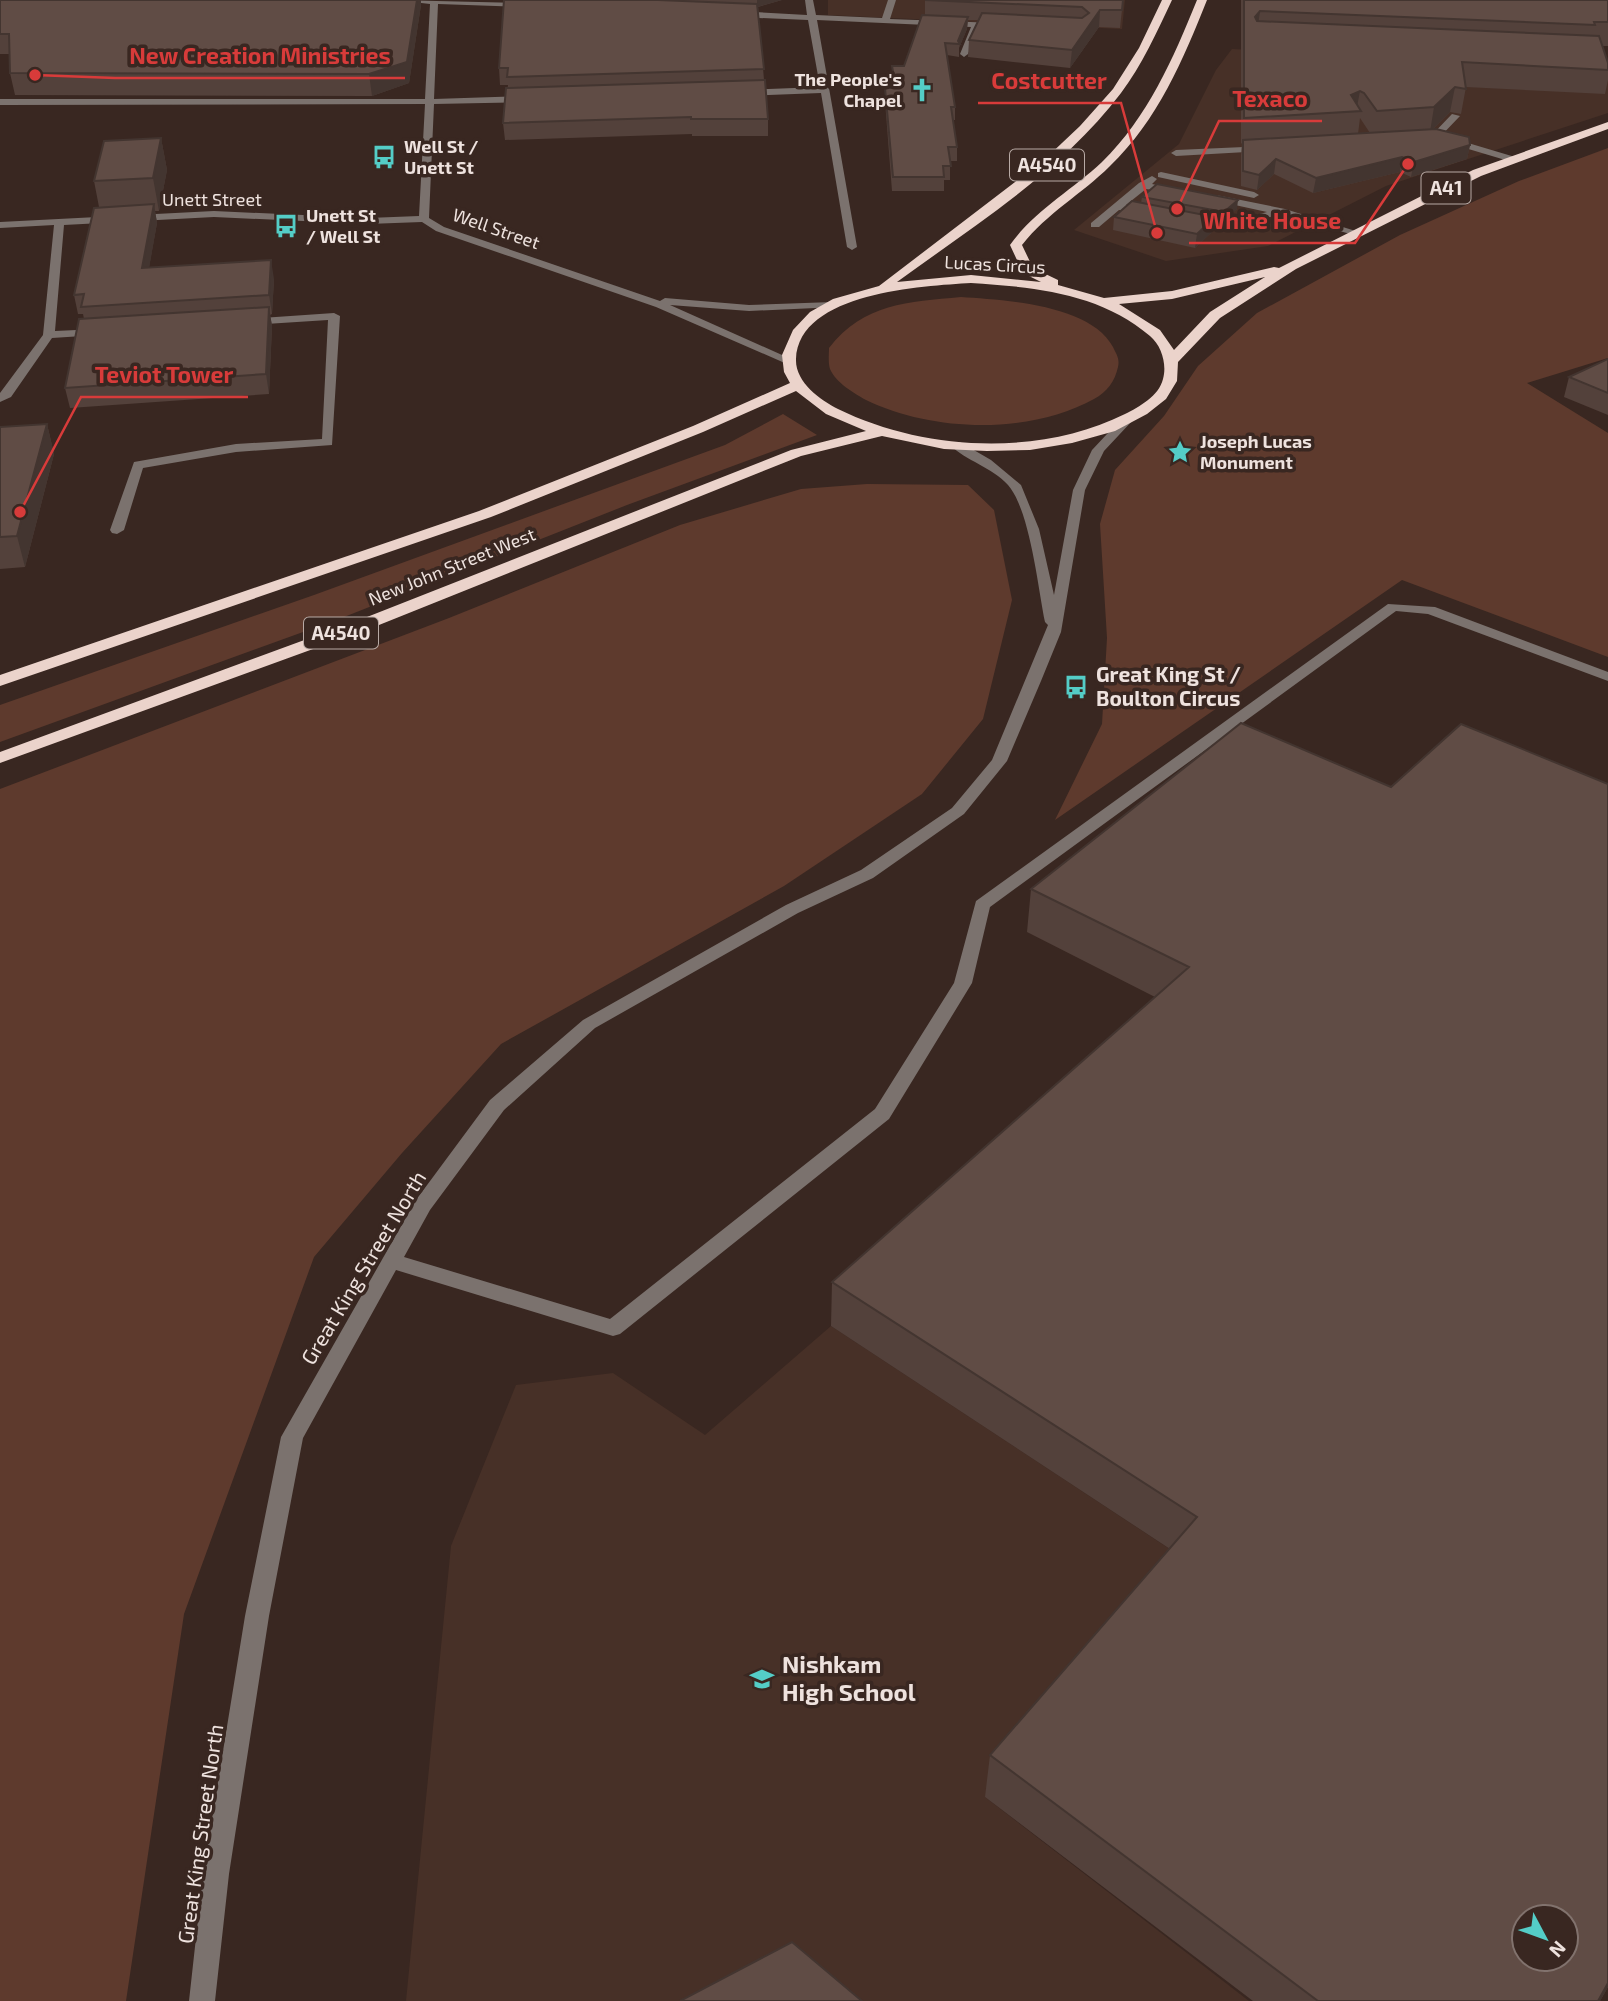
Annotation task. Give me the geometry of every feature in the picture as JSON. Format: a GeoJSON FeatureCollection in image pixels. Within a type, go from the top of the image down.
{"type":"FeatureCollection","features":[{"type":"Feature","properties":{"kind":"highway","name":"A4540"},"geometry":{"type":"LineString","coordinates":[[880,289],[1070,146],[1116,95],[1155,34],[1167,0]]}},
{"type":"Feature","properties":{"kind":"highway","name":"A4540"},"geometry":{"type":"LineString","coordinates":[[1063,289],[1028,270],[1017,245],[1029,225],[1079,189],[1125,145],[1156,102],[1179,59],[1202,0]]}},
{"type":"Feature","properties":{"kind":"highway","name":"A41"},"geometry":{"type":"LineString","coordinates":[[1172,360],[1215,315],[1291,266],[1423,198],[1512,159],[1608,125]]}},
{"type":"Feature","properties":{"kind":"highway","name":"A41"},"geometry":{"type":"LineString","coordinates":[[1104,302],[1172,295],[1291,266]]}},
{"type":"Feature","properties":{"kind":"highway","name":"Lucas Circus"},"geometry":{"type":"LineString","coordinates":[[788,361],[792,340],[807,321],[833,305],[880,289],[924,281],[971,279],[1063,289],[1104,302],[1137,318],[1161,338],[1172,360]]}},
{"type":"Feature","properties":{"kind":"highway","name":"A4540"},"geometry":{"type":"LineString","coordinates":[[788,361],[798,385],[826,408],[845,419],[881,432],[956,445],[1020,445],[1079,437],[1127,420],[1155,402],[1170,382],[1172,360]]}},
{"type":"Feature","properties":{"kind":"highway","name":"New John Street West"},"geometry":{"type":"LineString","coordinates":[[0,681],[485,514],[698,429],[798,385]]}},
{"type":"Feature","properties":{"kind":"highway","name":"New John Street West"},"geometry":{"type":"LineString","coordinates":[[0,758],[373,621],[796,453],[881,432]]}},
{"type":"Feature","properties":{"kind":"street"},"geometry":{"type":"LineString","coordinates":[[393,0],[532,5]]}},
{"type":"Feature","properties":{"kind":"street","name":"Well Street"},"geometry":{"type":"LineString","coordinates":[[434,0],[424,219],[440,229],[648,300],[743,338],[788,361]]}},
{"type":"Feature","properties":{"kind":"street"},"geometry":{"type":"LineString","coordinates":[[809,0],[810,18],[852,247]]}},
{"type":"Feature","properties":{"kind":"street"},"geometry":{"type":"LineString","coordinates":[[885,21],[892,0]]}},
{"type":"Feature","properties":{"kind":"street"},"geometry":{"type":"LineString","coordinates":[[727,14],[1002,27]]}},
{"type":"Feature","properties":{"kind":"street"},"geometry":{"type":"LineString","coordinates":[[964,54],[976,25]]}},
{"type":"Feature","properties":{"kind":"street"},"geometry":{"type":"LineString","coordinates":[[735,93],[825,90]]}},
{"type":"Feature","properties":{"kind":"street"},"geometry":{"type":"LineString","coordinates":[[0,102],[431,101],[543,98]]}},
{"type":"Feature","properties":{"kind":"street"},"geometry":{"type":"LineString","coordinates":[[1434,138],[1455,116]]}},
{"type":"Feature","properties":{"kind":"street"},"geometry":{"type":"LineString","coordinates":[[1422,138],[1434,138],[1512,159]]}},
{"type":"Feature","properties":{"kind":"street"},"geometry":{"type":"LineString","coordinates":[[1095,225],[1140,199],[1181,153],[1269,147]]}},
{"type":"Feature","properties":{"kind":"street"},"geometry":{"type":"LineString","coordinates":[[1161,175],[1251,193],[1281,211]]}},
{"type":"Feature","properties":{"kind":"street"},"geometry":{"type":"LineString","coordinates":[[1140,199],[1188,201],[1247,220]]}},
{"type":"Feature","properties":{"kind":"street"},"geometry":{"type":"LineString","coordinates":[[1263,216],[1205,201],[1281,211],[1357,233]]}},
{"type":"Feature","properties":{"kind":"street"},"geometry":{"type":"LineString","coordinates":[[1178,218],[1223,227],[1281,211]]}},
{"type":"Feature","properties":{"kind":"street","name":"Unett Street"},"geometry":{"type":"LineString","coordinates":[[0,225],[214,214],[368,221],[424,219]]}},
{"type":"Feature","properties":{"kind":"street"},"geometry":{"type":"LineString","coordinates":[[0,398],[7,394],[49,335],[59,222]]}},
{"type":"Feature","properties":{"kind":"street","name":"Well Street"},"geometry":{"type":"LineString","coordinates":[[648,300],[749,308],[833,305]]}},
{"type":"Feature","properties":{"kind":"street"},"geometry":{"type":"LineString","coordinates":[[117,530],[138,465],[236,448],[328,442],[334,316],[239,322]]}},
{"type":"Feature","properties":{"kind":"street"},"geometry":{"type":"LineString","coordinates":[[49,335],[117,330]]}},
{"type":"Feature","properties":{"kind":"street","name":"Great King Street North"},"geometry":{"type":"LineString","coordinates":[[202,2001],[216,1874],[257,1616],[292,1437],[423,1206],[497,1105],[589,1024],[792,909],[867,874],[958,811],[999,761],[1054,632],[1079,490],[1098,450],[1127,420]]}},
{"type":"Feature","properties":{"kind":"street"},"geometry":{"type":"LineString","coordinates":[[956,445],[989,465],[1016,486],[1032,519],[1034,543],[1054,632]]}},
{"type":"Feature","properties":{"kind":"street"},"geometry":{"type":"LineString","coordinates":[[393,1261],[612,1328],[882,1114],[963,983],[982,905],[1393,607],[1430,610],[1608,677]]}},
{"type":"Feature","properties":{"kind":"shaded area"},"geometry":{"type":"Polygon","coordinates":[[[828,0],[1125,0],[1122,29],[828,15],[828,0]]]}},
{"type":"Feature","properties":{"kind":"shaded area"},"geometry":{"type":"Polygon","coordinates":[[[1232,49],[1608,68],[1608,113],[1386,186],[1268,246],[1166,261],[1074,230],[1179,144],[1216,70],[1232,49]]]}},
{"type":"Feature","properties":{"kind":"shaded area"},"geometry":{"type":"Polygon","coordinates":[[[1608,148],[1608,358],[1527,383],[1608,433],[1608,657],[1402,580],[1055,820],[1102,724],[1107,638],[1100,524],[1115,470],[1164,416],[1198,366],[1257,313],[1400,235],[1519,181],[1608,148]]]}},
{"type":"Feature","properties":{"kind":"shaded area"},"geometry":{"type":"Polygon","coordinates":[[[961,297],[1044,307],[1085,321],[1102,333],[1113,347],[1118,364],[1113,381],[1099,396],[1068,411],[1011,424],[980,425],[950,423],[892,411],[856,394],[841,383],[830,369],[829,348],[843,333],[872,313],[905,303],[961,297]]]}},
{"type":"Feature","properties":{"kind":"shaded area"},"geometry":{"type":"Polygon","coordinates":[[[783,414],[817,435],[627,505],[339,619],[0,742],[0,705],[314,595],[725,445],[783,414]]]}},
{"type":"Feature","properties":{"kind":"shaded area"},"geometry":{"type":"Polygon","coordinates":[[[867,484],[968,485],[994,510],[1012,600],[983,719],[922,794],[784,886],[501,1044],[402,1153],[314,1257],[184,1614],[126,2001],[0,2001],[0,789],[449,618],[680,525],[801,489],[867,484]]]}},
{"type":"Feature","properties":{"kind":"shaded area","name":"Nishkam High School"},"geometry":{"type":"Polygon","coordinates":[[[831,1326],[1188,1561],[985,1797],[1249,2001],[406,2001],[451,1546],[516,1385],[613,1373],[705,1435],[831,1326]]]}},
{"type":"Feature","properties":{"kind":"building"},"geometry":{"type":"Polygon","coordinates":[[[0,0],[417,0],[407,62],[369,74],[10,73],[9,34],[0,34],[0,0]]]}},
{"type":"Feature","properties":{"kind":"building"},"geometry":{"type":"Polygon","coordinates":[[[504,0],[658,0],[757,4],[764,69],[507,77],[508,68],[499,68],[504,0]]]}},
{"type":"Feature","properties":{"kind":"building"},"geometry":{"type":"Polygon","coordinates":[[[925,0],[1123,0],[1122,10],[1100,10],[1072,50],[969,40],[982,13],[1082,18],[1089,13],[1082,7],[925,0]]]}},
{"type":"Feature","properties":{"kind":"building"},"geometry":{"type":"Polygon","coordinates":[[[1244,0],[1608,0],[1608,22],[1594,22],[1595,25],[1260,11],[1255,17],[1257,21],[1599,36],[1608,70],[1462,62],[1466,89],[1455,87],[1434,107],[1377,111],[1360,91],[1351,95],[1361,111],[1244,118],[1244,0]]]}},
{"type":"Feature","properties":{"kind":"building"},"geometry":{"type":"Polygon","coordinates":[[[922,15],[968,17],[958,41],[960,44],[945,43],[955,107],[951,107],[957,147],[948,147],[951,166],[943,166],[944,177],[893,177],[885,88],[896,88],[892,66],[904,66],[922,15]]]}},
{"type":"Feature","properties":{"kind":"building"},"geometry":{"type":"Polygon","coordinates":[[[765,80],[768,119],[691,117],[503,123],[506,88],[765,80]]]}},
{"type":"Feature","properties":{"kind":"building"},"geometry":{"type":"Polygon","coordinates":[[[1436,129],[1469,137],[1470,145],[1414,162],[1402,157],[1316,178],[1276,159],[1259,175],[1243,171],[1243,140],[1436,129]]]}},
{"type":"Feature","properties":{"kind":"building"},"geometry":{"type":"Polygon","coordinates":[[[161,138],[153,178],[94,181],[104,141],[161,138]]]}},
{"type":"Feature","properties":{"kind":"building"},"geometry":{"type":"Polygon","coordinates":[[[1157,184],[1238,200],[1224,212],[1142,197],[1157,184]]]}},
{"type":"Feature","properties":{"kind":"building"},"geometry":{"type":"Polygon","coordinates":[[[1132,201],[1215,217],[1197,234],[1114,217],[1132,201]]]}},
{"type":"Feature","properties":{"kind":"building"},"geometry":{"type":"Polygon","coordinates":[[[154,204],[142,268],[271,260],[269,295],[81,307],[84,294],[74,295],[94,208],[154,204]]]}},
{"type":"Feature","properties":{"kind":"building"},"geometry":{"type":"Polygon","coordinates":[[[269,307],[266,374],[65,388],[79,319],[269,307]]]}},
{"type":"Feature","properties":{"kind":"building"},"geometry":{"type":"Polygon","coordinates":[[[1608,359],[1608,393],[1569,377],[1608,359]]]}},
{"type":"Feature","properties":{"kind":"building"},"geometry":{"type":"Polygon","coordinates":[[[47,424],[17,536],[0,537],[0,427],[47,424]]]}},
{"type":"Feature","properties":{"kind":"building"},"geometry":{"type":"Polygon","coordinates":[[[1241,723],[1391,787],[1461,724],[1608,784],[1608,1983],[1598,2001],[1318,2001],[990,1755],[1197,1517],[832,1282],[1189,967],[1031,889],[1241,723]]]}},
{"type":"Feature","properties":{"kind":"building"},"geometry":{"type":"Polygon","coordinates":[[[792,1942],[862,2001],[680,2001],[792,1942]]]}},
{"type":"Feature","properties":{"kind":"place","name":"New Creation Ministries"},"geometry":{"type":"Point","coordinates":[35,75]}},
{"type":"Feature","properties":{"kind":"place","name":"The People's Chapel"},"geometry":{"type":"Point","coordinates":[922,90]}},
{"type":"Feature","properties":{"kind":"place","name":"Well St / Unett St"},"geometry":{"type":"Point","coordinates":[384,157]}},
{"type":"Feature","properties":{"kind":"place","name":"White House"},"geometry":{"type":"Point","coordinates":[1408,164]}},
{"type":"Feature","properties":{"kind":"place","name":"Texaco"},"geometry":{"type":"Point","coordinates":[1177,209]}},
{"type":"Feature","properties":{"kind":"place","name":"Unett St / Well St"},"geometry":{"type":"Point","coordinates":[286,226]}},
{"type":"Feature","properties":{"kind":"place","name":"Costcutter"},"geometry":{"type":"Point","coordinates":[1157,233]}},
{"type":"Feature","properties":{"kind":"place","name":"Joseph Lucas Monument"},"geometry":{"type":"Point","coordinates":[1180,452]}},
{"type":"Feature","properties":{"kind":"place","name":"Teviot Tower"},"geometry":{"type":"Point","coordinates":[20,512]}},
{"type":"Feature","properties":{"kind":"place","name":"Great King St / Boulton Circus"},"geometry":{"type":"Point","coordinates":[1076,687]}},
{"type":"Feature","properties":{"kind":"place","name":"Nishkam High School"},"geometry":{"type":"Point","coordinates":[762,1679]}}]}
